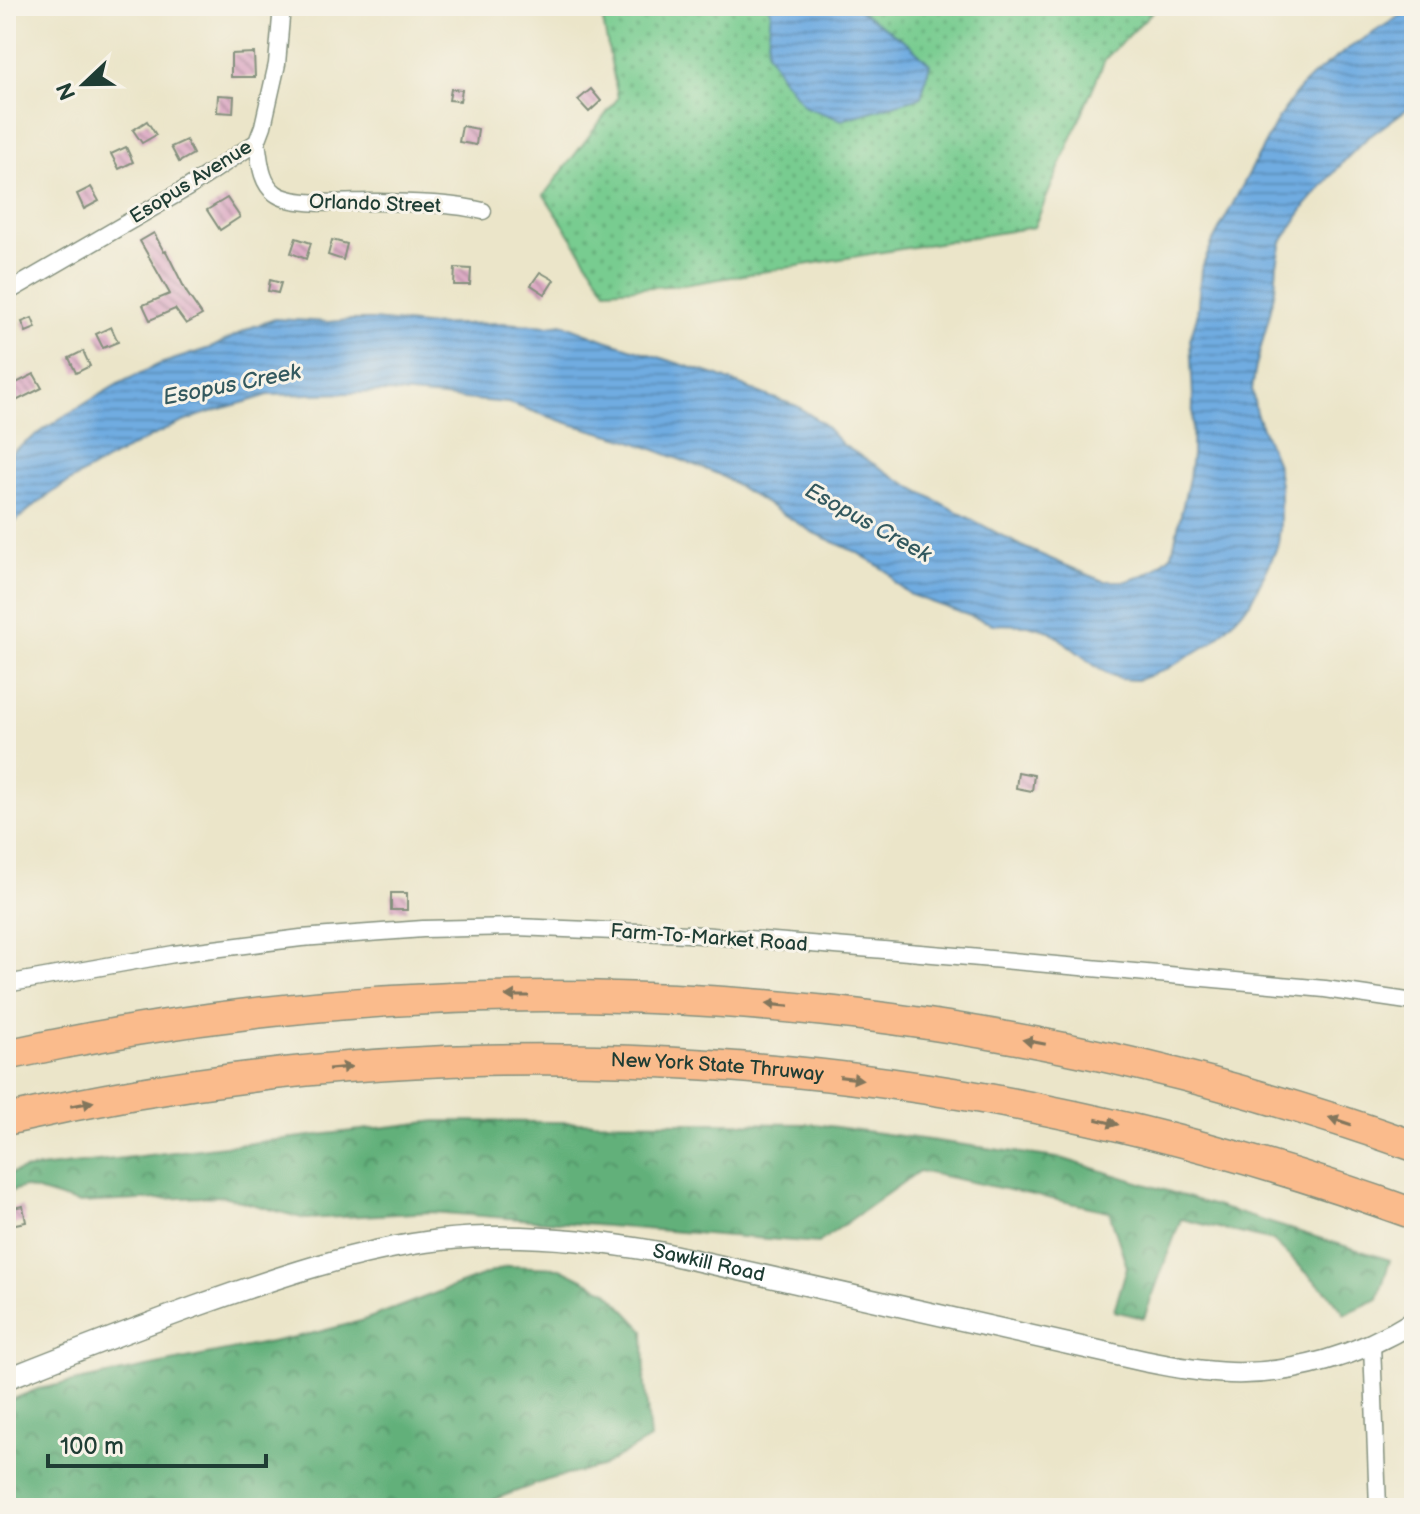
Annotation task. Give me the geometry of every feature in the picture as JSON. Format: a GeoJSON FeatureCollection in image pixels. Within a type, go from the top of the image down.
{"type":"FeatureCollection","features":[{"type":"Feature","properties":{"kind":"highway"},"geometry":{"type":"LineString","coordinates":[[6,1055],[171,1024],[360,1002],[551,995],[715,1001],[892,1018],[985,1032],[1093,1054],[1249,1093],[1414,1146]]}},
{"type":"Feature","properties":{"kind":"highway","name":"New York State Thruway"},"geometry":{"type":"LineString","coordinates":[[6,1120],[168,1089],[338,1068],[445,1061],[552,1059],[710,1065],[870,1080],[1080,1116],[1258,1162],[1414,1214]]}},
{"type":"Feature","properties":{"kind":"street","name":"Esopus Avenue"},"geometry":{"type":"LineString","coordinates":[[6,293],[187,188],[257,142],[277,64],[282,6]]}},
{"type":"Feature","properties":{"kind":"street","name":"Orlando Street"},"geometry":{"type":"LineString","coordinates":[[257,142],[262,174],[270,189],[278,196],[295,202],[376,202],[465,207],[483,211]]}},
{"type":"Feature","properties":{"kind":"street","name":"Farm-To-Market Road"},"geometry":{"type":"LineString","coordinates":[[6,984],[174,954],[301,938],[423,929],[516,927],[688,934],[969,957],[1325,989],[1414,1002]]}},
{"type":"Feature","properties":{"kind":"street","name":"Sawkill Road"},"geometry":{"type":"LineString","coordinates":[[6,1379],[129,1331],[328,1262],[404,1246],[480,1237],[552,1237],[659,1252],[1114,1355],[1204,1371],[1248,1373],[1287,1369],[1330,1359],[1411,1327]]}},
{"type":"Feature","properties":{"kind":"street"},"geometry":{"type":"LineString","coordinates":[[1372,1344],[1378,1508]]}},
{"type":"Feature","properties":{"kind":"green space"},"geometry":{"type":"Polygon","coordinates":[[[600,6],[1158,6],[1105,59],[1034,227],[683,285],[606,290],[544,195],[618,98],[600,6]]]}},
{"type":"Feature","properties":{"kind":"green space"},"geometry":{"type":"Polygon","coordinates":[[[437,1121],[815,1124],[1064,1159],[1390,1260],[1378,1299],[1345,1314],[1329,1294],[1273,1241],[1181,1219],[1144,1318],[1114,1311],[1127,1267],[1109,1211],[919,1171],[818,1243],[432,1212],[305,1219],[223,1196],[77,1203],[24,1187],[6,1193],[6,1175],[22,1170],[437,1121]]]}},
{"type":"Feature","properties":{"kind":"green space"},"geometry":{"type":"Polygon","coordinates":[[[508,1266],[560,1268],[607,1291],[644,1330],[650,1439],[601,1467],[550,1479],[477,1508],[6,1508],[6,1402],[38,1389],[361,1321],[508,1266]]]}},
{"type":"Feature","properties":{"kind":"water"},"geometry":{"type":"Polygon","coordinates":[[[767,6],[853,6],[908,43],[930,64],[921,97],[842,120],[805,107],[767,52],[771,11],[767,6]]]}},
{"type":"Feature","properties":{"kind":"water","name":"Esopus Creek"},"geometry":{"type":"Polygon","coordinates":[[[1414,7],[1414,104],[1366,139],[1344,161],[1306,205],[1282,242],[1275,289],[1252,390],[1256,413],[1276,462],[1280,485],[1278,545],[1250,603],[1214,641],[1167,669],[1138,680],[1120,679],[1099,669],[1050,631],[1028,625],[993,624],[911,595],[895,583],[889,573],[871,561],[814,533],[718,474],[629,440],[508,403],[389,392],[268,395],[200,415],[148,438],[54,492],[6,531],[6,456],[118,384],[160,364],[213,347],[252,327],[275,319],[328,322],[372,320],[424,325],[563,324],[797,406],[822,423],[843,445],[913,488],[1021,546],[1103,581],[1127,581],[1142,576],[1172,554],[1189,478],[1193,398],[1190,339],[1197,316],[1201,270],[1213,241],[1279,117],[1299,89],[1349,48],[1414,7]]]}},
{"type":"Feature","properties":{"kind":"building"},"geometry":{"type":"Polygon","coordinates":[[[254,53],[255,77],[231,77],[231,54],[254,53]]]}},
{"type":"Feature","properties":{"kind":"building"},"geometry":{"type":"Polygon","coordinates":[[[451,89],[462,90],[460,101],[449,100],[451,89]]]}},
{"type":"Feature","properties":{"kind":"building"},"geometry":{"type":"Polygon","coordinates":[[[591,89],[601,101],[589,112],[578,100],[591,89]]]}},
{"type":"Feature","properties":{"kind":"building"},"geometry":{"type":"Polygon","coordinates":[[[218,95],[234,96],[233,113],[217,112],[218,95]]]}},
{"type":"Feature","properties":{"kind":"building"},"geometry":{"type":"Polygon","coordinates":[[[147,121],[156,135],[142,143],[133,130],[147,121]]]}},
{"type":"Feature","properties":{"kind":"building"},"geometry":{"type":"Polygon","coordinates":[[[462,126],[478,129],[476,145],[459,142],[462,126]]]}},
{"type":"Feature","properties":{"kind":"building"},"geometry":{"type":"Polygon","coordinates":[[[186,140],[193,154],[179,162],[171,147],[186,140]]]}},
{"type":"Feature","properties":{"kind":"building"},"geometry":{"type":"Polygon","coordinates":[[[126,147],[133,162],[119,169],[111,154],[126,147]]]}},
{"type":"Feature","properties":{"kind":"building"},"geometry":{"type":"Polygon","coordinates":[[[91,187],[99,201],[84,209],[77,194],[91,187]]]}},
{"type":"Feature","properties":{"kind":"building"},"geometry":{"type":"Polygon","coordinates":[[[227,198],[240,217],[220,230],[207,210],[227,198]]]}},
{"type":"Feature","properties":{"kind":"building"},"geometry":{"type":"Polygon","coordinates":[[[154,233],[202,315],[186,324],[175,309],[150,320],[143,305],[170,294],[140,241],[154,233]]]}},
{"type":"Feature","properties":{"kind":"building"},"geometry":{"type":"Polygon","coordinates":[[[296,238],[311,243],[306,259],[291,253],[296,238]]]}},
{"type":"Feature","properties":{"kind":"building"},"geometry":{"type":"Polygon","coordinates":[[[332,240],[347,244],[343,260],[328,255],[332,240]]]}},
{"type":"Feature","properties":{"kind":"building"},"geometry":{"type":"Polygon","coordinates":[[[455,268],[471,269],[470,285],[454,285],[455,268]]]}},
{"type":"Feature","properties":{"kind":"building"},"geometry":{"type":"Polygon","coordinates":[[[540,272],[554,280],[545,294],[531,285],[540,272]]]}},
{"type":"Feature","properties":{"kind":"building"},"geometry":{"type":"Polygon","coordinates":[[[270,280],[281,283],[278,293],[268,291],[270,280]]]}},
{"type":"Feature","properties":{"kind":"building"},"geometry":{"type":"Polygon","coordinates":[[[32,318],[36,328],[26,332],[22,322],[32,318]]]}},
{"type":"Feature","properties":{"kind":"building"},"geometry":{"type":"Polygon","coordinates":[[[111,327],[118,342],[103,348],[96,334],[111,327]]]}},
{"type":"Feature","properties":{"kind":"building"},"geometry":{"type":"Polygon","coordinates":[[[83,351],[90,366],[76,373],[69,358],[83,351]]]}},
{"type":"Feature","properties":{"kind":"building"},"geometry":{"type":"Polygon","coordinates":[[[34,374],[42,388],[6,406],[6,388],[34,374]]]}},
{"type":"Feature","properties":{"kind":"building"},"geometry":{"type":"Polygon","coordinates":[[[1018,772],[1034,775],[1032,791],[1016,788],[1018,772]]]}},
{"type":"Feature","properties":{"kind":"building"},"geometry":{"type":"Polygon","coordinates":[[[391,893],[407,893],[407,910],[391,910],[391,893]]]}},
{"type":"Feature","properties":{"kind":"building"},"geometry":{"type":"Polygon","coordinates":[[[23,1206],[26,1222],[10,1225],[7,1209],[23,1206]]]}}]}
